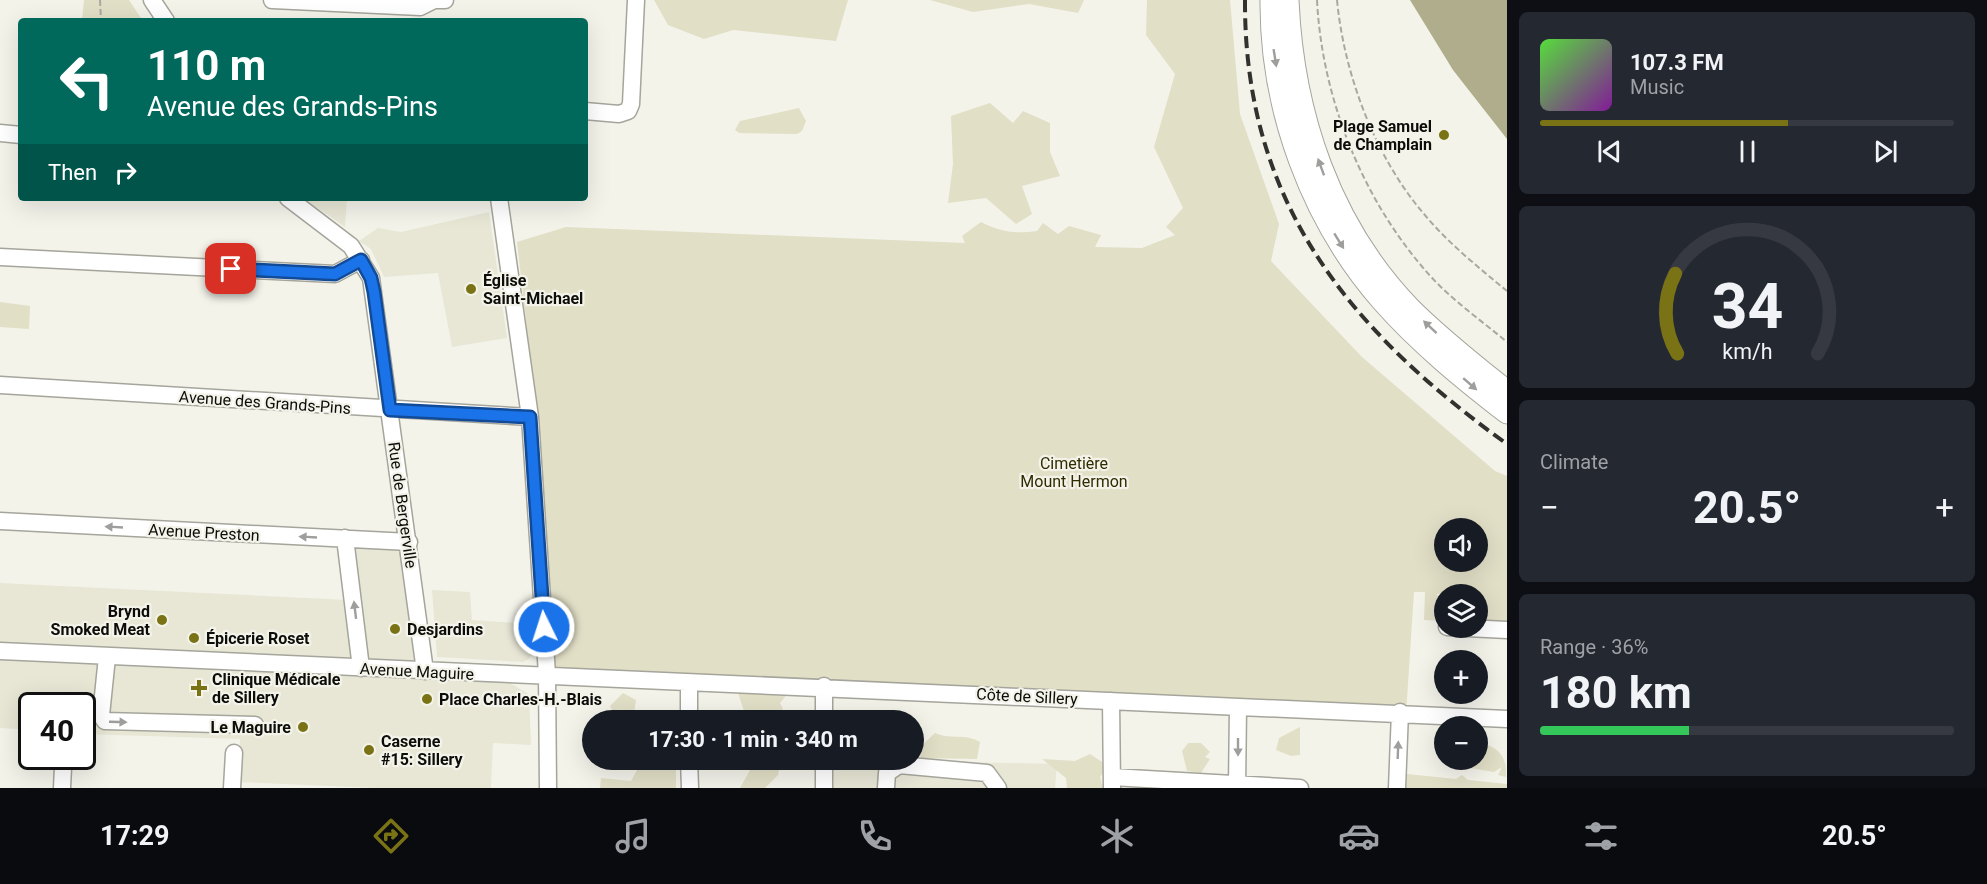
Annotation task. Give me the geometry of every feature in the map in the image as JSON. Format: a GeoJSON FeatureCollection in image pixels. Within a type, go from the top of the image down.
{"type":"FeatureCollection","features":[{"type":"Feature","properties":{"kind":"main road"},"geometry":{"type":"LineString","coordinates":[[1271,0],[1273,52],[1287,121],[1300,163],[1336,237],[1367,282],[1404,325],[1507,413]]}},
{"type":"Feature","properties":{"kind":"main road"},"geometry":{"type":"LineString","coordinates":[[1288,0],[1292,55],[1301,104],[1326,182],[1348,225],[1377,267],[1409,307],[1507,392]]}},
{"type":"Feature","properties":{"kind":"street"},"geometry":{"type":"LineString","coordinates":[[152,0],[164,18]]}},
{"type":"Feature","properties":{"kind":"street"},"geometry":{"type":"LineString","coordinates":[[272,0],[421,9],[434,0],[445,0]]}},
{"type":"Feature","properties":{"kind":"street"},"geometry":{"type":"LineString","coordinates":[[588,111],[619,114],[628,111],[631,104],[636,0]]}},
{"type":"Feature","properties":{"kind":"street"},"geometry":{"type":"LineString","coordinates":[[0,133],[18,135]]}},
{"type":"Feature","properties":{"kind":"street","name":"Rue de Bergerville"},"geometry":{"type":"LineString","coordinates":[[292,201],[351,246],[371,278],[425,670]]}},
{"type":"Feature","properties":{"kind":"street"},"geometry":{"type":"LineString","coordinates":[[499,201],[530,417],[547,674],[548,788]]}},
{"type":"Feature","properties":{"kind":"street"},"geometry":{"type":"LineString","coordinates":[[0,257],[335,274],[361,260]]}},
{"type":"Feature","properties":{"kind":"street","name":"Avenue des Grands-Pins"},"geometry":{"type":"LineString","coordinates":[[0,385],[530,417]]}},
{"type":"Feature","properties":{"kind":"street","name":"Avenue Preston"},"geometry":{"type":"LineString","coordinates":[[0,522],[409,542]]}},
{"type":"Feature","properties":{"kind":"street"},"geometry":{"type":"LineString","coordinates":[[345,538],[361,668]]}},
{"type":"Feature","properties":{"kind":"street"},"geometry":{"type":"LineString","coordinates":[[1488,629],[1507,630]]}},
{"type":"Feature","properties":{"kind":"street","name":"Avenue Maguire"},"geometry":{"type":"LineString","coordinates":[[0,651],[361,668],[547,674]]}},
{"type":"Feature","properties":{"kind":"street"},"geometry":{"type":"LineString","coordinates":[[107,657],[101,715],[105,721],[255,725]]}},
{"type":"Feature","properties":{"kind":"street","name":"Côte de Sillery"},"geometry":{"type":"LineString","coordinates":[[547,674],[689,683],[824,686],[1238,707],[1400,712],[1507,719]]}},
{"type":"Feature","properties":{"kind":"street"},"geometry":{"type":"LineString","coordinates":[[689,683],[689,710]]}},
{"type":"Feature","properties":{"kind":"street"},"geometry":{"type":"LineString","coordinates":[[824,686],[824,710]]}},
{"type":"Feature","properties":{"kind":"street"},"geometry":{"type":"LineString","coordinates":[[1112,700],[1112,782],[1300,788]]}},
{"type":"Feature","properties":{"kind":"street"},"geometry":{"type":"LineString","coordinates":[[1237,786],[1238,707]]}},
{"type":"Feature","properties":{"kind":"street"},"geometry":{"type":"LineString","coordinates":[[1397,788],[1400,712]]}},
{"type":"Feature","properties":{"kind":"street"},"geometry":{"type":"LineString","coordinates":[[232,788],[234,753]]}},
{"type":"Feature","properties":{"kind":"street"},"geometry":{"type":"LineString","coordinates":[[886,788],[886,773],[899,765],[987,774],[998,788]]}},
{"type":"Feature","properties":{"kind":"street"},"geometry":{"type":"LineString","coordinates":[[62,788],[63,770]]}},
{"type":"Feature","properties":{"kind":"street"},"geometry":{"type":"LineString","coordinates":[[689,770],[690,788]]}},
{"type":"Feature","properties":{"kind":"street"},"geometry":{"type":"LineString","coordinates":[[824,770],[824,788]]}},
{"type":"Feature","properties":{"kind":"path"},"geometry":{"type":"LineString","coordinates":[[100,0],[101,18]]}},
{"type":"Feature","properties":{"kind":"path"},"geometry":{"type":"LineString","coordinates":[[1317,0],[1330,86],[1341,123],[1371,192],[1430,276],[1507,342]]}},
{"type":"Feature","properties":{"kind":"path"},"geometry":{"type":"LineString","coordinates":[[1337,0],[1350,65],[1363,105],[1380,146],[1401,182],[1443,235],[1507,291]]}},
{"type":"Feature","properties":{"kind":"shaded area"},"geometry":{"type":"Polygon","coordinates":[[[1410,0],[1507,0],[1507,139],[1453,70],[1410,0]]]}},
{"type":"Feature","properties":{"kind":"shaded area"},"geometry":{"type":"Polygon","coordinates":[[[307,201],[347,201],[345,227],[307,201]]]}},
{"type":"Feature","properties":{"kind":"shaded area"},"geometry":{"type":"Polygon","coordinates":[[[489,212],[507,338],[452,347],[438,273],[384,277],[371,249],[359,241],[378,228],[401,232],[489,212]]]}},
{"type":"Feature","properties":{"kind":"shaded area"},"geometry":{"type":"Polygon","coordinates":[[[409,542],[425,670],[496,675],[529,694],[531,745],[493,743],[491,788],[375,788],[239,782],[240,739],[96,734],[96,692],[18,692],[18,729],[0,728],[0,583],[348,600],[349,547],[409,542]]]}},
{"type":"Feature","properties":{"kind":"shaded area"},"geometry":{"type":"Polygon","coordinates":[[[432,590],[470,592],[472,620],[534,624],[532,654],[529,659],[523,662],[437,657],[432,590]]]}},
{"type":"Feature","properties":{"kind":"shaded area"},"geometry":{"type":"Polygon","coordinates":[[[924,761],[1057,764],[1055,788],[829,788],[829,770],[924,770],[924,761]]]}},
{"type":"Feature","properties":{"kind":"green space"},"geometry":{"type":"Polygon","coordinates":[[[84,0],[129,0],[141,18],[82,18],[84,0]]]}},
{"type":"Feature","properties":{"kind":"green space"},"geometry":{"type":"Polygon","coordinates":[[[654,0],[848,0],[836,41],[733,30],[704,39],[668,25],[654,0]]]}},
{"type":"Feature","properties":{"kind":"green space"},"geometry":{"type":"Polygon","coordinates":[[[930,0],[1084,0],[1078,13],[1029,4],[973,12],[930,0]]]}},
{"type":"Feature","properties":{"kind":"green space","name":"Cimetière Mount Hermon"},"geometry":{"type":"Polygon","coordinates":[[[1147,0],[1230,0],[1240,114],[1279,224],[1271,261],[1362,357],[1495,471],[1507,476],[1507,625],[1488,624],[1488,584],[1434,584],[1434,620],[1424,620],[1425,592],[1414,592],[1406,714],[795,685],[780,703],[782,710],[744,710],[737,690],[547,674],[537,417],[517,242],[566,227],[965,243],[962,236],[981,222],[995,228],[1015,232],[1037,231],[1043,223],[1058,234],[1069,226],[1101,235],[1095,247],[1142,248],[1175,235],[1166,227],[1183,208],[1154,147],[1175,74],[1146,35],[1147,0]]]}},
{"type":"Feature","properties":{"kind":"green space"},"geometry":{"type":"Polygon","coordinates":[[[990,103],[1013,123],[1023,111],[1050,123],[1050,152],[1060,176],[1022,186],[1032,214],[1016,224],[986,198],[948,203],[953,164],[951,116],[990,103]]]}},
{"type":"Feature","properties":{"kind":"green space"},"geometry":{"type":"Polygon","coordinates":[[[799,108],[806,121],[802,131],[797,134],[739,133],[735,130],[740,121],[799,108]]]}},
{"type":"Feature","properties":{"kind":"green space"},"geometry":{"type":"Polygon","coordinates":[[[0,302],[30,306],[29,329],[0,327],[0,302]]]}},
{"type":"Feature","properties":{"kind":"green space"},"geometry":{"type":"Polygon","coordinates":[[[623,693],[636,700],[634,710],[612,710],[610,706],[623,693]]]}},
{"type":"Feature","properties":{"kind":"green space"},"geometry":{"type":"Polygon","coordinates":[[[1300,727],[1300,755],[1291,756],[1276,750],[1279,738],[1300,727]]]}},
{"type":"Feature","properties":{"kind":"green space"},"geometry":{"type":"Polygon","coordinates":[[[935,733],[980,742],[977,759],[924,758],[924,743],[935,733]]]}},
{"type":"Feature","properties":{"kind":"green space"},"geometry":{"type":"Polygon","coordinates":[[[1188,743],[1201,743],[1210,752],[1205,757],[1210,759],[1201,773],[1187,771],[1182,751],[1188,743]]]}},
{"type":"Feature","properties":{"kind":"green space"},"geometry":{"type":"Polygon","coordinates":[[[1488,745],[1496,749],[1506,766],[1506,777],[1498,775],[1502,767],[1494,772],[1482,770],[1488,770],[1488,745]]]}},
{"type":"Feature","properties":{"kind":"green space"},"geometry":{"type":"Polygon","coordinates":[[[1090,754],[1108,766],[1100,777],[1103,788],[1067,788],[1066,778],[1042,759],[1075,761],[1090,754]]]}},
{"type":"Feature","properties":{"kind":"green space"},"geometry":{"type":"Polygon","coordinates":[[[637,770],[676,770],[676,788],[600,788],[601,778],[631,781],[637,770]]]}},
{"type":"Feature","properties":{"kind":"green space"},"geometry":{"type":"Polygon","coordinates":[[[750,770],[779,770],[778,775],[765,788],[740,788],[750,770]]]}},
{"type":"Feature","properties":{"kind":"green space"},"geometry":{"type":"Polygon","coordinates":[[[1407,774],[1456,779],[1462,775],[1468,780],[1507,784],[1507,788],[1405,788],[1407,774]]]}},
{"type":"Feature","properties":{"kind":"railway"},"geometry":{"type":"LineString","coordinates":[[1245,0],[1250,73],[1263,139],[1286,200],[1317,256],[1355,307],[1400,356],[1451,401],[1507,444]]}},
{"type":"Feature","properties":{"kind":"place","name":"Plage Samuel de Champlain"},"geometry":{"type":"Point","coordinates":[1444,135]}},
{"type":"Feature","properties":{"kind":"place","name":"Église Saint-Michael"},"geometry":{"type":"Point","coordinates":[471,289]}},
{"type":"Feature","properties":{"kind":"place","name":"Brynd Smoked Meat"},"geometry":{"type":"Point","coordinates":[162,620]}},
{"type":"Feature","properties":{"kind":"place","name":"Desjardins"},"geometry":{"type":"Point","coordinates":[395,629]}},
{"type":"Feature","properties":{"kind":"place","name":"Épicerie Roset"},"geometry":{"type":"Point","coordinates":[194,638]}},
{"type":"Feature","properties":{"kind":"place","name":"Clinique Médicale de Sillery"},"geometry":{"type":"Point","coordinates":[199,688]}},
{"type":"Feature","properties":{"kind":"place","name":"Place Charles-H.-Blais"},"geometry":{"type":"Point","coordinates":[427,699]}},
{"type":"Feature","properties":{"kind":"place","name":"Le Maguire"},"geometry":{"type":"Point","coordinates":[303,727]}},
{"type":"Feature","properties":{"kind":"place","name":"Caserne #15: Sillery"},"geometry":{"type":"Point","coordinates":[369,750]}},
{"type":"Feature","properties":{"kind":"route"},"geometry":{"type":"LineString","coordinates":[[231,269],[335,274],[361,260],[371,278],[374,292],[390,410],[530,417],[544,627]]}}]}
